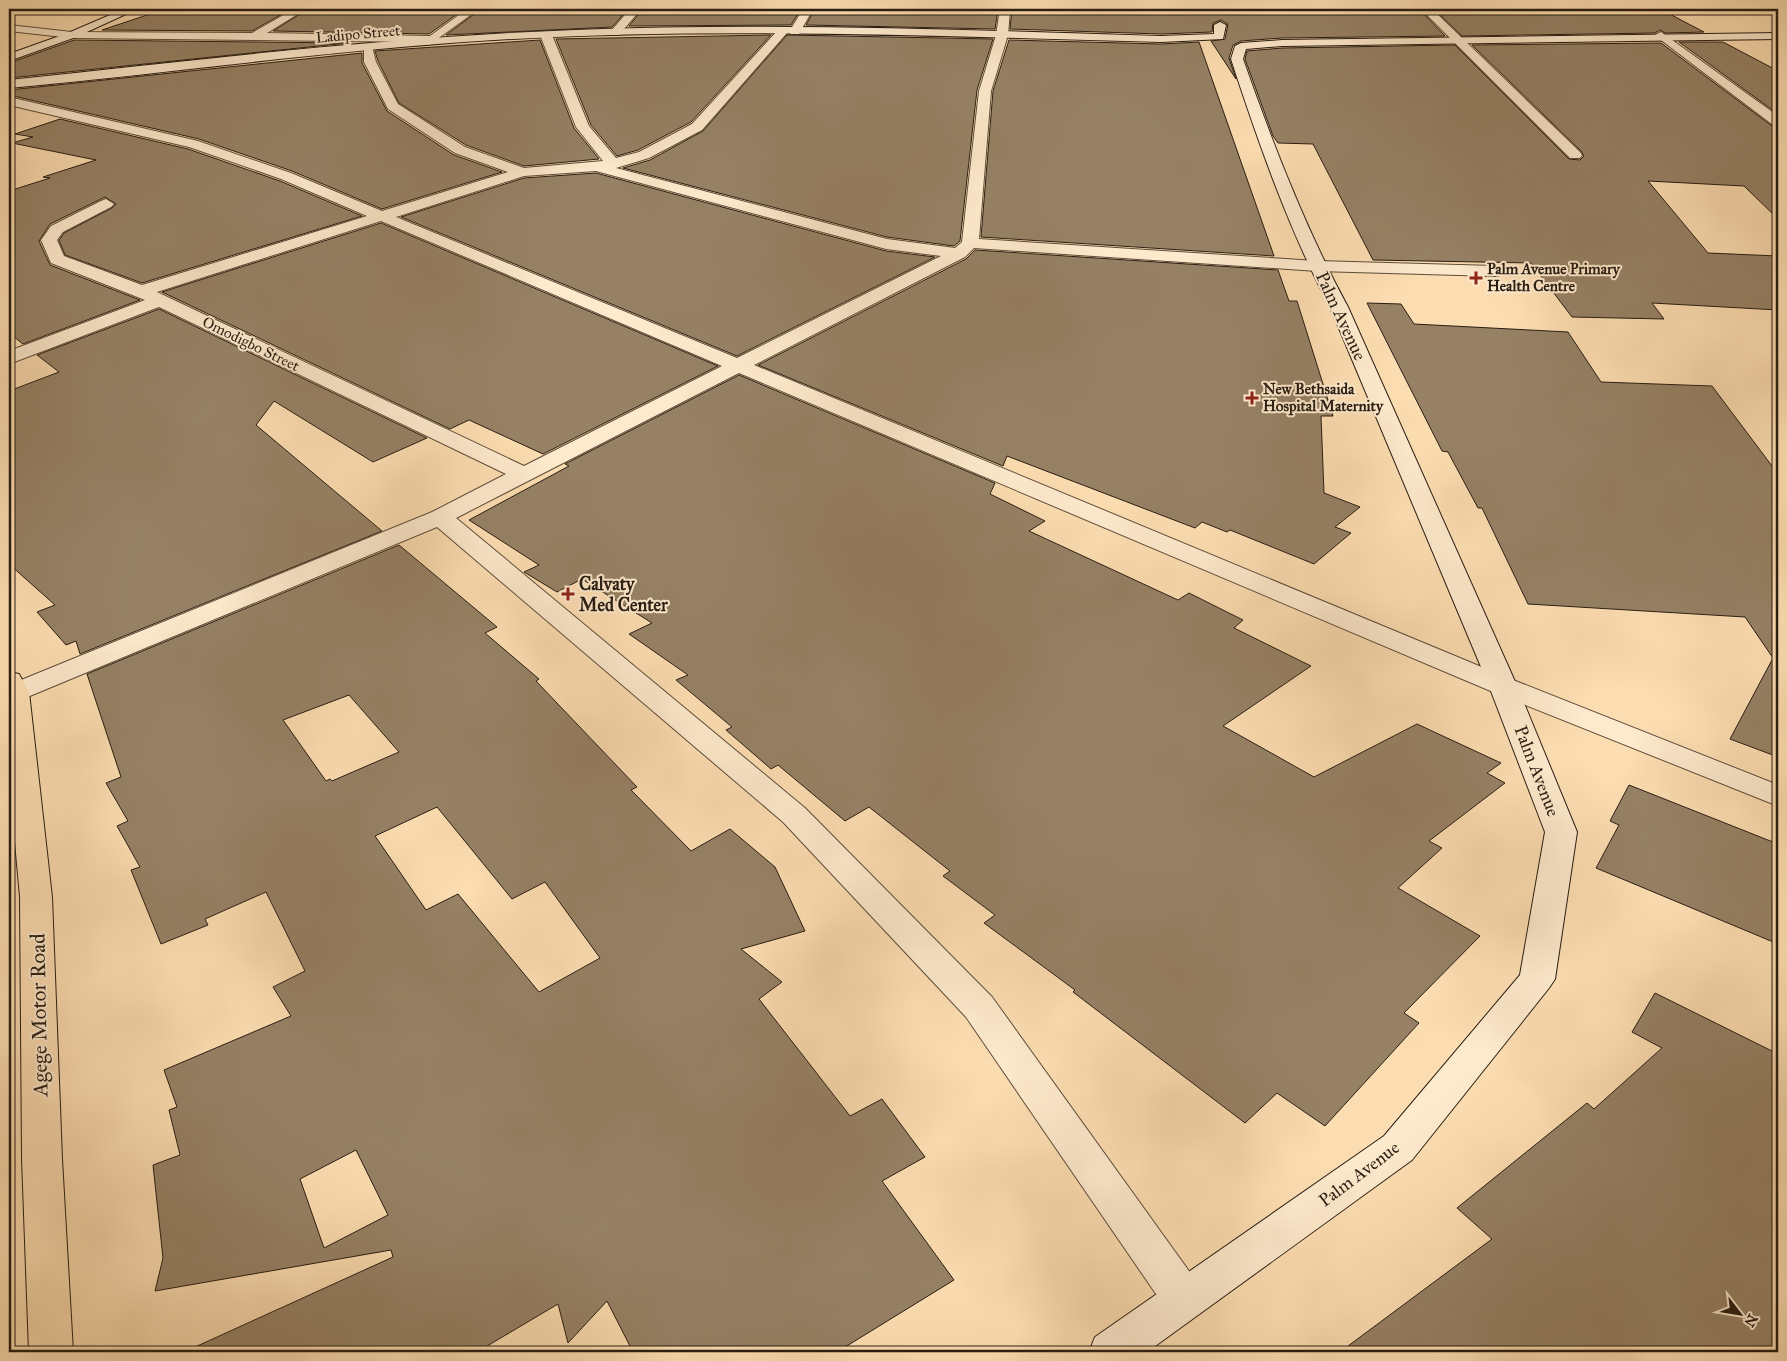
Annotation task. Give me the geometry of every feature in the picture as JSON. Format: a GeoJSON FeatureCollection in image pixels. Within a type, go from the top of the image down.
{"type":"FeatureCollection","features":[{"type":"Feature","properties":{"kind":"highway","name":"Agege Motor Road"},"geometry":{"type":"LineString","coordinates":[[12,686],[36,897],[42,1158],[51,1352]]}},
{"type":"Feature","properties":{"kind":"street"},"geometry":{"type":"LineString","coordinates":[[9,58],[72,35],[132,9]]}},
{"type":"Feature","properties":{"kind":"street"},"geometry":{"type":"LineString","coordinates":[[254,36],[301,9]]}},
{"type":"Feature","properties":{"kind":"street"},"geometry":{"type":"LineString","coordinates":[[9,28],[72,35],[254,36],[430,41],[474,9]]}},
{"type":"Feature","properties":{"kind":"street"},"geometry":{"type":"LineString","coordinates":[[615,33],[636,9]]}},
{"type":"Feature","properties":{"kind":"street"},"geometry":{"type":"LineString","coordinates":[[141,291],[242,258],[382,218],[523,172],[596,168],[644,155],[697,128],[789,32],[808,9]]}},
{"type":"Feature","properties":{"kind":"street"},"geometry":{"type":"LineString","coordinates":[[964,248],[985,90],[1002,35],[1005,9]]}},
{"type":"Feature","properties":{"kind":"street"},"geometry":{"type":"LineString","coordinates":[[1426,9],[1576,155]]}},
{"type":"Feature","properties":{"kind":"street","name":"Ladipo Street"},"geometry":{"type":"LineString","coordinates":[[9,84],[430,41],[615,33],[789,32],[1002,35],[1228,40],[1282,44],[1778,35]]}},
{"type":"Feature","properties":{"kind":"street"},"geometry":{"type":"LineString","coordinates":[[546,35],[583,127],[613,164]]}},
{"type":"Feature","properties":{"kind":"street"},"geometry":{"type":"LineString","coordinates":[[1663,36],[1778,122]]}},
{"type":"Feature","properties":{"kind":"street","name":"Palm Avenue"},"geometry":{"type":"LineString","coordinates":[[1111,1352],[1398,1148],[1537,979],[1561,832],[1504,686],[1343,316],[1317,266],[1268,149],[1228,40]]}},
{"type":"Feature","properties":{"kind":"street"},"geometry":{"type":"LineString","coordinates":[[368,48],[370,62],[393,106],[460,150],[523,172]]}},
{"type":"Feature","properties":{"kind":"street"},"geometry":{"type":"LineString","coordinates":[[9,101],[192,144],[286,176],[382,218],[739,365],[1504,686],[1778,796]]}},
{"type":"Feature","properties":{"kind":"street"},"geometry":{"type":"LineString","coordinates":[[596,168],[886,244],[1317,266],[1495,271]]}},
{"type":"Feature","properties":{"kind":"street","name":"Omodigbo Street"},"geometry":{"type":"LineString","coordinates":[[106,204],[57,229],[49,240],[57,259],[141,291],[522,474]]}},
{"type":"Feature","properties":{"kind":"street"},"geometry":{"type":"LineString","coordinates":[[12,686],[440,517],[964,248]]}},
{"type":"Feature","properties":{"kind":"street"},"geometry":{"type":"LineString","coordinates":[[9,358],[160,300]]}},
{"type":"Feature","properties":{"kind":"street"},"geometry":{"type":"LineString","coordinates":[[440,517],[794,815],[972,1000],[1184,1299]]}},
{"type":"Feature","properties":{"kind":"building"},"geometry":{"type":"Polygon","coordinates":[[[165,9],[291,9],[252,31],[102,30],[165,9]]]}},
{"type":"Feature","properties":{"kind":"building"},"geometry":{"type":"Polygon","coordinates":[[[308,9],[464,9],[429,34],[273,31],[308,9]]]}},
{"type":"Feature","properties":{"kind":"building"},"geometry":{"type":"Polygon","coordinates":[[[481,9],[628,9],[612,27],[446,35],[481,9]]]}},
{"type":"Feature","properties":{"kind":"building"},"geometry":{"type":"Polygon","coordinates":[[[643,9],[801,9],[791,25],[629,26],[643,9]]]}},
{"type":"Feature","properties":{"kind":"building"},"geometry":{"type":"Polygon","coordinates":[[[815,9],[998,9],[995,29],[806,25],[815,9]]]}},
{"type":"Feature","properties":{"kind":"building"},"geometry":{"type":"Polygon","coordinates":[[[1012,9],[1419,9],[1445,36],[1282,38],[1241,41],[1233,45],[1229,58],[1236,79],[1211,41],[1225,39],[1228,24],[1221,20],[1213,23],[1212,32],[1161,34],[1010,29],[1012,9]]]}},
{"type":"Feature","properties":{"kind":"building"},"geometry":{"type":"Polygon","coordinates":[[[1434,9],[1660,9],[1704,32],[1665,33],[1660,30],[1655,33],[1462,36],[1434,9]]]}},
{"type":"Feature","properties":{"kind":"building"},"geometry":{"type":"Polygon","coordinates":[[[771,35],[691,122],[638,150],[617,156],[591,125],[556,39],[771,35]]]}},
{"type":"Feature","properties":{"kind":"building"},"geometry":{"type":"Polygon","coordinates":[[[787,35],[993,39],[977,90],[960,241],[954,246],[887,237],[623,168],[650,160],[703,131],[787,35]]]}},
{"type":"Feature","properties":{"kind":"building"},"geometry":{"type":"Polygon","coordinates":[[[74,40],[348,43],[9,78],[9,63],[74,40]]]}},
{"type":"Feature","properties":{"kind":"building"},"geometry":{"type":"Polygon","coordinates":[[[540,40],[574,128],[599,159],[524,166],[466,145],[399,103],[375,51],[540,40]]]}},
{"type":"Feature","properties":{"kind":"building"},"geometry":{"type":"Polygon","coordinates":[[[1009,40],[1161,44],[1199,42],[1274,256],[981,237],[993,91],[1009,40]]]}},
{"type":"Feature","properties":{"kind":"building"},"geometry":{"type":"Polygon","coordinates":[[[1679,42],[1723,42],[1778,71],[1778,114],[1679,42]]]}},
{"type":"Feature","properties":{"kind":"building"},"geometry":{"type":"Polygon","coordinates":[[[1661,43],[1772,126],[1778,128],[1778,219],[1744,186],[1648,181],[1708,253],[1778,256],[1778,310],[1652,303],[1664,319],[1572,317],[1531,263],[1373,260],[1313,144],[1278,143],[1273,136],[1245,59],[1247,51],[1282,48],[1455,45],[1569,159],[1580,160],[1584,156],[1581,151],[1472,45],[1661,43]]]}},
{"type":"Feature","properties":{"kind":"building"},"geometry":{"type":"Polygon","coordinates":[[[362,53],[362,63],[387,111],[454,155],[502,172],[382,209],[292,171],[199,139],[9,95],[9,90],[362,53]]]}},
{"type":"Feature","properties":{"kind":"building"},"geometry":{"type":"Polygon","coordinates":[[[60,119],[188,149],[280,181],[362,216],[142,283],[65,255],[59,240],[64,233],[112,208],[116,204],[105,197],[50,224],[39,241],[50,265],[140,300],[23,344],[9,333],[9,191],[50,178],[43,177],[96,160],[12,143],[33,137],[15,134],[60,119]]]}},
{"type":"Feature","properties":{"kind":"building"},"geometry":{"type":"Polygon","coordinates":[[[596,173],[886,251],[935,257],[737,356],[401,217],[524,178],[596,173]]]}},
{"type":"Feature","properties":{"kind":"building"},"geometry":{"type":"Polygon","coordinates":[[[381,223],[718,366],[543,454],[469,420],[450,429],[162,292],[381,223]]]}},
{"type":"Feature","properties":{"kind":"building"},"geometry":{"type":"Polygon","coordinates":[[[975,250],[1278,270],[1289,301],[1297,301],[1333,416],[1321,416],[1324,493],[1360,507],[1335,527],[1351,533],[1314,564],[1230,530],[1227,532],[1202,522],[1195,528],[1007,456],[1003,466],[758,365],[966,259],[975,250]]]}},
{"type":"Feature","properties":{"kind":"building"},"geometry":{"type":"Polygon","coordinates":[[[1367,303],[1401,304],[1414,324],[1568,332],[1601,382],[1712,386],[1778,474],[1778,757],[1730,739],[1773,658],[1745,617],[1528,604],[1482,508],[1478,508],[1448,452],[1442,451],[1367,303]]]}},
{"type":"Feature","properties":{"kind":"building"},"geometry":{"type":"Polygon","coordinates":[[[159,309],[427,438],[373,462],[274,401],[256,425],[382,531],[80,654],[76,641],[66,645],[37,612],[55,605],[9,564],[9,391],[59,372],[37,355],[159,309]]]}},
{"type":"Feature","properties":{"kind":"building"},"geometry":{"type":"Polygon","coordinates":[[[739,375],[995,483],[990,494],[1045,521],[1029,531],[1178,600],[1189,593],[1243,620],[1234,628],[1311,666],[1223,726],[1314,777],[1417,724],[1501,763],[1487,773],[1505,783],[1429,841],[1442,848],[1398,888],[1480,936],[1404,1013],[1419,1023],[1325,1126],[1277,1093],[1245,1123],[1073,992],[1075,990],[984,923],[995,915],[943,876],[950,871],[869,807],[845,821],[778,765],[771,769],[726,730],[732,727],[676,680],[688,675],[629,634],[652,623],[582,579],[557,592],[524,572],[539,565],[469,520],[569,466],[565,464],[739,375]]]}},
{"type":"Feature","properties":{"kind":"building"},"geometry":{"type":"Polygon","coordinates":[[[399,545],[497,627],[485,633],[539,679],[536,681],[637,787],[631,790],[691,851],[730,829],[775,867],[805,931],[741,949],[782,982],[759,999],[850,1116],[882,1099],[925,1157],[882,1181],[954,1280],[837,1352],[633,1352],[607,1301],[568,1343],[558,1304],[477,1352],[184,1352],[393,1257],[391,1250],[155,1291],[163,1258],[153,1165],[180,1155],[169,1110],[177,1107],[164,1070],[291,1016],[273,987],[305,971],[266,892],[205,919],[208,925],[161,944],[131,870],[140,867],[117,826],[128,821],[106,783],[121,777],[87,674],[399,545]],[[349,695],[283,720],[326,781],[330,779],[332,781],[399,752],[349,695]],[[437,807],[375,836],[426,910],[458,894],[539,992],[600,958],[545,882],[512,899],[437,807]],[[356,1150],[300,1179],[324,1248],[388,1215],[356,1150]]]}},
{"type":"Feature","properties":{"kind":"building"},"geometry":{"type":"Polygon","coordinates":[[[1629,785],[1778,844],[1778,944],[1596,868],[1619,825],[1610,821],[1629,785]]]}},
{"type":"Feature","properties":{"kind":"building"},"geometry":{"type":"Polygon","coordinates":[[[1655,993],[1778,1054],[1778,1352],[1340,1352],[1492,1239],[1457,1208],[1587,1103],[1594,1109],[1662,1048],[1632,1032],[1655,993]]]}},
{"type":"Feature","properties":{"kind":"place","name":"Palm Avenue Primary Health Centre"},"geometry":{"type":"Point","coordinates":[1476,278]}},
{"type":"Feature","properties":{"kind":"place","name":"New Bethsaida Hospital Maternity"},"geometry":{"type":"Point","coordinates":[1252,398]}},
{"type":"Feature","properties":{"kind":"place","name":"Calvaty Med Center"},"geometry":{"type":"Point","coordinates":[568,594]}}]}
